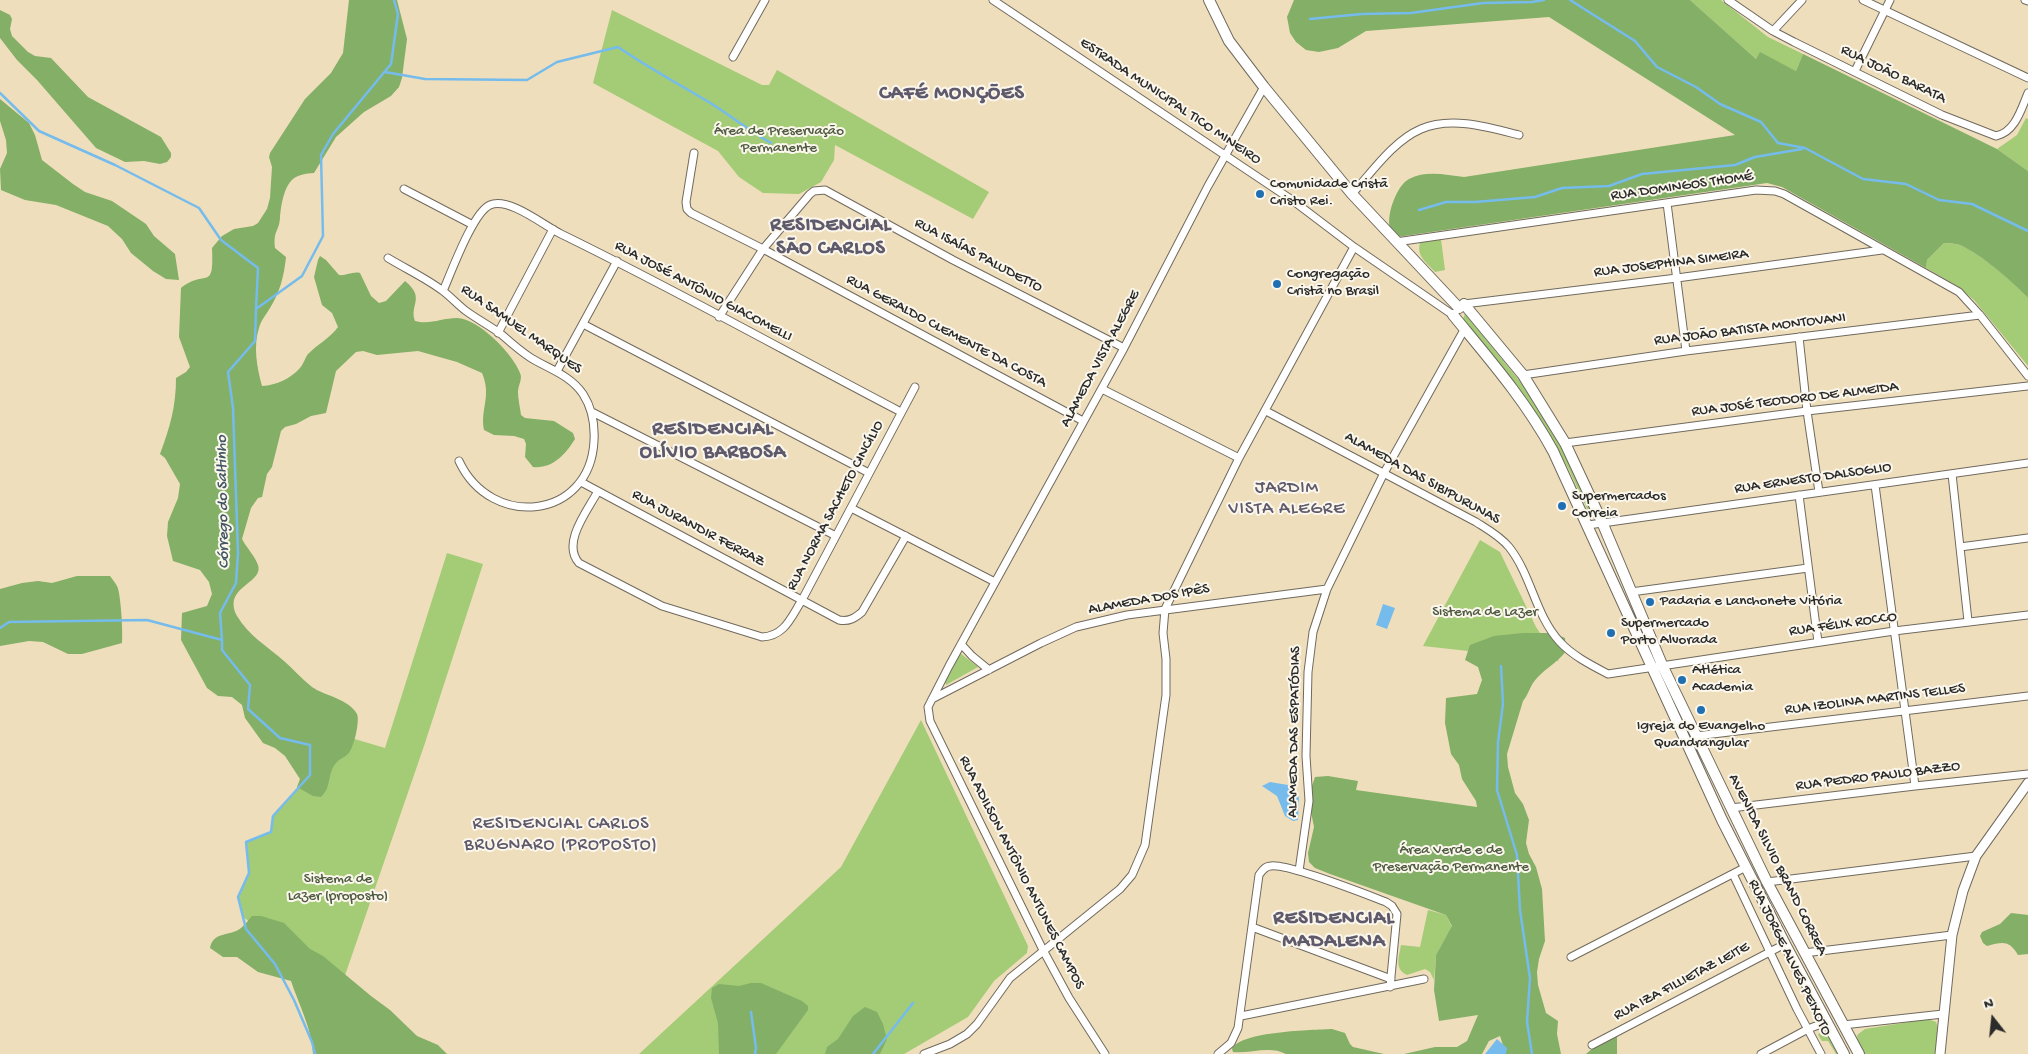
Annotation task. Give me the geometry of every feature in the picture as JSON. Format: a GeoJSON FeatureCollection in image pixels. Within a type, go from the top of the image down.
{"type":"FeatureCollection","features":[{"type":"Feature","properties":{"kind":"main road"},"geometry":{"type":"LineString","coordinates":[[1209,0],[1229,41],[1264,87],[1352,194],[1459,309]]}},
{"type":"Feature","properties":{"kind":"main road","name":"AVENIDA SILVIO BRAND CORREA"},"geometry":{"type":"LineString","coordinates":[[1459,309],[1464,330],[1490,358],[1542,430],[1566,475],[1651,669],[1722,820],[1784,944],[1844,1054]]}},
{"type":"Feature","properties":{"kind":"main road","name":"AVENIDA SILVIO BRAND CORREA"},"geometry":{"type":"LineString","coordinates":[[1459,309],[1523,375],[1565,443],[1602,522],[1663,667],[1696,736],[1767,882],[1859,1054]]}},
{"type":"Feature","properties":{"kind":"street"},"geometry":{"type":"LineString","coordinates":[[733,57],[765,0]]}},
{"type":"Feature","properties":{"kind":"street","name":"ESTRADA MUNICIPAL TICO MINEIRO"},"geometry":{"type":"LineString","coordinates":[[993,0],[1292,200],[1354,247],[1459,309]]}},
{"type":"Feature","properties":{"kind":"street","name":"RUA JOÃO BARATA"},"geometry":{"type":"LineString","coordinates":[[1728,0],[1773,31],[1942,115],[1982,132],[1996,136],[2003,135],[2015,122],[2028,93]]}},
{"type":"Feature","properties":{"kind":"street"},"geometry":{"type":"LineString","coordinates":[[1773,31],[1802,0]]}},
{"type":"Feature","properties":{"kind":"street"},"geometry":{"type":"LineString","coordinates":[[1864,0],[2028,78]]}},
{"type":"Feature","properties":{"kind":"street"},"geometry":{"type":"LineString","coordinates":[[1855,71],[1890,0]]}},
{"type":"Feature","properties":{"kind":"street","name":"ALAMEDA VISTA ALEGRE"},"geometry":{"type":"LineString","coordinates":[[932,699],[1102,389],[1225,156],[1264,87]]}},
{"type":"Feature","properties":{"kind":"street"},"geometry":{"type":"LineString","coordinates":[[1352,194],[1388,154],[1405,138],[1421,129],[1437,124],[1460,123],[1486,126],[1519,135]]}},
{"type":"Feature","properties":{"kind":"street","name":"RUA GERALDO CLEMENTE DA COSTA"},"geometry":{"type":"LineString","coordinates":[[694,153],[687,191],[687,209],[691,213],[1083,421]]}},
{"type":"Feature","properties":{"kind":"street"},"geometry":{"type":"LineString","coordinates":[[404,189],[473,225],[443,291]]}},
{"type":"Feature","properties":{"kind":"street","name":"RUA ISAÍAS PALUDETTO"},"geometry":{"type":"LineString","coordinates":[[762,249],[810,194],[820,190],[830,191],[953,260],[1124,348]]}},
{"type":"Feature","properties":{"kind":"street","name":"RUA DOMINGOS THOMÉ"},"geometry":{"type":"LineString","coordinates":[[1396,242],[1756,190],[1775,191],[1784,194],[1959,292],[1980,315],[2028,376]]}},
{"type":"Feature","properties":{"kind":"street","name":"RUA JOSÉ ANTÔNIO GIACOMELLI"},"geometry":{"type":"LineString","coordinates":[[473,225],[478,214],[490,205],[507,204],[901,412]]}},
{"type":"Feature","properties":{"kind":"street"},"geometry":{"type":"LineString","coordinates":[[1667,204],[1686,351]]}},
{"type":"Feature","properties":{"kind":"street"},"geometry":{"type":"LineString","coordinates":[[498,333],[553,229]]}},
{"type":"Feature","properties":{"kind":"street"},"geometry":{"type":"LineString","coordinates":[[924,1054],[950,1044],[967,1034],[977,1024],[1010,978],[1120,889],[1132,875],[1140,860],[1146,837],[1166,695],[1166,659],[1163,633],[1165,609],[1239,458],[1354,247]]}},
{"type":"Feature","properties":{"kind":"street"},"geometry":{"type":"LineString","coordinates":[[720,317],[762,249]]}},
{"type":"Feature","properties":{"kind":"street","name":"RUA JOSEPHINA SIMEIRA"},"geometry":{"type":"LineString","coordinates":[[1459,309],[1882,250]]}},
{"type":"Feature","properties":{"kind":"street","name":"RUA SAMUEL MARQUES"},"geometry":{"type":"LineString","coordinates":[[388,258],[443,291],[465,310],[530,357],[557,371],[578,387],[592,412],[595,432],[594,452],[588,469],[581,482],[569,494],[552,503],[534,507],[515,507],[497,502],[481,492],[468,478],[459,461]]}},
{"type":"Feature","properties":{"kind":"street"},"geometry":{"type":"LineString","coordinates":[[557,371],[617,261]]}},
{"type":"Feature","properties":{"kind":"street","name":"RUA JOÃO BATISTA MONTOVANI"},"geometry":{"type":"LineString","coordinates":[[1523,375],[1686,351],[1980,315]]}},
{"type":"Feature","properties":{"kind":"street"},"geometry":{"type":"LineString","coordinates":[[583,324],[869,473]]}},
{"type":"Feature","properties":{"kind":"street","name":"ALAMEDA DAS ESPATÓDIAS"},"geometry":{"type":"LineString","coordinates":[[1299,871],[1310,801],[1306,756],[1309,657],[1313,632],[1327,589],[1384,473],[1464,330]]}},
{"type":"Feature","properties":{"kind":"street"},"geometry":{"type":"LineString","coordinates":[[1799,337],[1807,411],[1819,492]]}},
{"type":"Feature","properties":{"kind":"street","name":"RUA JOSÉ TEODORO DE ALMEIDA"},"geometry":{"type":"LineString","coordinates":[[1565,443],[1807,411],[2028,386]]}},
{"type":"Feature","properties":{"kind":"street","name":"RUA NORMA SACHETO CINCÍLIO"},"geometry":{"type":"LineString","coordinates":[[598,492],[572,539],[572,552],[578,563],[662,606],[762,637],[778,634],[784,630],[802,600],[914,387]]}},
{"type":"Feature","properties":{"kind":"street"},"geometry":{"type":"LineString","coordinates":[[1102,389],[1239,458]]}},
{"type":"Feature","properties":{"kind":"street","name":"ALAMEDA DAS SIBIPURUNAS"},"geometry":{"type":"LineString","coordinates":[[1266,411],[1476,522],[1500,538],[1516,557],[1542,615],[1552,631],[1561,643],[1579,658],[1608,674],[1663,667]]}},
{"type":"Feature","properties":{"kind":"street"},"geometry":{"type":"LineString","coordinates":[[592,412],[836,536]]}},
{"type":"Feature","properties":{"kind":"street","name":"RUA ERNESTO DALSOGLIO"},"geometry":{"type":"LineString","coordinates":[[1602,522],[2028,464]]}},
{"type":"Feature","properties":{"kind":"street"},"geometry":{"type":"LineString","coordinates":[[1952,474],[1968,621]]}},
{"type":"Feature","properties":{"kind":"street","name":"RUA JURANDIR FERRAZ"},"geometry":{"type":"LineString","coordinates":[[581,482],[839,620],[846,621],[862,612],[906,536]]}},
{"type":"Feature","properties":{"kind":"street"},"geometry":{"type":"LineString","coordinates":[[1875,485],[1915,786]]}},
{"type":"Feature","properties":{"kind":"street"},"geometry":{"type":"LineString","coordinates":[[1799,495],[1818,642]]}},
{"type":"Feature","properties":{"kind":"street"},"geometry":{"type":"LineString","coordinates":[[851,508],[995,582]]}},
{"type":"Feature","properties":{"kind":"street"},"geometry":{"type":"LineString","coordinates":[[1588,525],[1602,522]]}},
{"type":"Feature","properties":{"kind":"street"},"geometry":{"type":"LineString","coordinates":[[1960,547],[2028,538]]}},
{"type":"Feature","properties":{"kind":"street"},"geometry":{"type":"LineString","coordinates":[[1630,592],[1808,568]]}},
{"type":"Feature","properties":{"kind":"street","name":"ALAMEDA DOS IPÊS"},"geometry":{"type":"LineString","coordinates":[[932,699],[1076,627],[1127,615],[1165,609],[1327,589]]}},
{"type":"Feature","properties":{"kind":"street","name":"RUA FÉLIX ROCCO"},"geometry":{"type":"LineString","coordinates":[[1663,667],[1818,642],[2028,614]]}},
{"type":"Feature","properties":{"kind":"street"},"geometry":{"type":"LineString","coordinates":[[961,644],[989,670]]}},
{"type":"Feature","properties":{"kind":"street","name":"RUA IZOLINA MARTINS TELLES"},"geometry":{"type":"LineString","coordinates":[[1696,736],[2028,696]]}},
{"type":"Feature","properties":{"kind":"street","name":"RUA ADILSON ANTÔNIO ANTUNES CAMPOS"},"geometry":{"type":"LineString","coordinates":[[932,699],[928,707],[930,721],[1043,950],[1069,998],[1105,1054]]}},
{"type":"Feature","properties":{"kind":"street","name":"RUA PEDRO PAULO BAZZO"},"geometry":{"type":"LineString","coordinates":[[1731,808],[2028,774]]}},
{"type":"Feature","properties":{"kind":"street"},"geometry":{"type":"LineString","coordinates":[[1940,1054],[1952,935],[1963,891],[1976,856],[2028,782]]}},
{"type":"Feature","properties":{"kind":"street"},"geometry":{"type":"LineString","coordinates":[[1767,882],[1976,856]]}},
{"type":"Feature","properties":{"kind":"street"},"geometry":{"type":"LineString","coordinates":[[1218,1054],[1236,1036],[1259,875],[1272,865],[1299,871],[1386,902],[1392,906],[1397,914],[1390,987]]}},
{"type":"Feature","properties":{"kind":"street"},"geometry":{"type":"LineString","coordinates":[[1571,957],[1746,868]]}},
{"type":"Feature","properties":{"kind":"street","name":"RUA JORGE ALVES PEIXOTO"},"geometry":{"type":"LineString","coordinates":[[1733,874],[1769,952],[1821,1054]]}},
{"type":"Feature","properties":{"kind":"street"},"geometry":{"type":"LineString","coordinates":[[1252,927],[1391,979]]}},
{"type":"Feature","properties":{"kind":"street"},"geometry":{"type":"LineString","coordinates":[[1804,953],[1952,935]]}},
{"type":"Feature","properties":{"kind":"street","name":"RUA IZA FILLIETAZ LEITE"},"geometry":{"type":"LineString","coordinates":[[1592,1045],[1784,944]]}},
{"type":"Feature","properties":{"kind":"street"},"geometry":{"type":"LineString","coordinates":[[1240,1016],[1424,979]]}},
{"type":"Feature","properties":{"kind":"street"},"geometry":{"type":"LineString","coordinates":[[1843,1025],[1943,1014]]}},
{"type":"Feature","properties":{"kind":"street"},"geometry":{"type":"LineString","coordinates":[[1761,1054],[1826,1022]]}},
{"type":"Feature","properties":{"kind":"green space"},"geometry":{"type":"Polygon","coordinates":[[[349,0],[397,0],[407,39],[402,78],[399,87],[391,96],[364,112],[336,137],[314,173],[298,176],[286,188],[275,234],[275,248],[286,257],[284,271],[276,296],[260,325],[256,342],[257,364],[262,386],[278,383],[292,375],[300,368],[308,354],[338,327],[332,313],[322,305],[314,277],[320,256],[339,275],[360,273],[371,296],[379,303],[386,301],[405,281],[415,292],[415,321],[426,322],[457,318],[475,324],[485,331],[503,348],[520,373],[521,378],[518,392],[521,415],[525,418],[554,421],[573,433],[575,439],[557,460],[546,466],[533,467],[525,457],[526,444],[524,439],[514,436],[494,435],[484,430],[483,415],[486,389],[482,373],[457,362],[418,351],[377,355],[363,351],[356,352],[336,371],[326,413],[311,416],[296,424],[285,427],[281,431],[272,467],[267,474],[262,497],[258,498],[251,508],[242,539],[257,562],[258,571],[255,577],[239,592],[235,598],[234,606],[237,616],[247,629],[312,687],[343,701],[357,714],[357,728],[350,751],[333,767],[327,789],[321,797],[313,796],[297,787],[300,779],[285,756],[275,748],[263,743],[245,718],[242,705],[232,697],[218,696],[207,688],[181,640],[182,613],[207,606],[212,594],[209,582],[200,570],[173,561],[167,536],[168,522],[178,498],[180,484],[165,458],[160,454],[172,417],[176,378],[190,367],[179,337],[181,288],[190,282],[210,275],[212,270],[212,248],[222,236],[234,229],[253,226],[258,223],[267,209],[270,198],[272,167],[269,157],[270,153],[305,99],[331,73],[343,53],[349,0]]]}},
{"type":"Feature","properties":{"kind":"green space"},"geometry":{"type":"Polygon","coordinates":[[[1294,0],[1690,0],[1756,59],[1760,52],[1796,71],[1803,54],[1997,149],[2028,171],[2028,298],[1996,268],[1960,245],[1944,243],[1927,260],[1926,268],[1782,187],[1767,183],[1397,237],[1390,228],[1391,208],[1400,187],[1416,176],[1436,174],[1464,177],[1735,135],[1549,17],[1366,31],[1338,48],[1319,52],[1306,50],[1296,42],[1290,33],[1287,17],[1294,0]]]}},
{"type":"Feature","properties":{"kind":"green space"},"geometry":{"type":"Polygon","coordinates":[[[1690,0],[1721,0],[1768,37],[1803,54],[1796,71],[1760,53],[1756,59],[1690,0]]]}},
{"type":"Feature","properties":{"kind":"green space"},"geometry":{"type":"Polygon","coordinates":[[[0,10],[10,15],[12,19],[10,29],[12,36],[28,52],[35,56],[51,58],[88,97],[161,137],[171,153],[171,157],[167,162],[160,164],[144,161],[125,162],[96,148],[37,80],[17,60],[0,38],[0,10]]]}},
{"type":"Feature","properties":{"kind":"green space","name":"Área de Preservação Permanente"},"geometry":{"type":"Polygon","coordinates":[[[612,10],[762,85],[769,85],[777,70],[989,192],[973,219],[835,145],[834,160],[821,182],[799,194],[763,193],[739,177],[718,151],[593,83],[612,10]]]}},
{"type":"Feature","properties":{"kind":"green space"},"geometry":{"type":"Polygon","coordinates":[[[0,99],[29,123],[35,135],[42,160],[85,192],[112,201],[146,224],[154,236],[175,254],[179,280],[166,279],[153,271],[131,253],[122,239],[108,226],[56,205],[25,200],[1,190],[0,169],[7,153],[6,140],[0,121],[0,99]]]}},
{"type":"Feature","properties":{"kind":"green space"},"geometry":{"type":"Polygon","coordinates":[[[2026,118],[2028,119],[2028,171],[1997,149],[2017,135],[2026,118]]]}},
{"type":"Feature","properties":{"kind":"green space"},"geometry":{"type":"Polygon","coordinates":[[[1441,239],[1445,270],[1435,272],[1421,256],[1419,248],[1420,243],[1425,240],[1441,239]]]}},
{"type":"Feature","properties":{"kind":"green space"},"geometry":{"type":"Polygon","coordinates":[[[1944,243],[1960,245],[1978,255],[2005,276],[2028,298],[2028,366],[1974,300],[1957,286],[1926,268],[1927,260],[1944,243]]]}},
{"type":"Feature","properties":{"kind":"green space"},"geometry":{"type":"Polygon","coordinates":[[[1465,314],[1531,395],[1571,465],[1594,512],[1589,513],[1568,468],[1543,423],[1463,319],[1465,314]]]}},
{"type":"Feature","properties":{"kind":"green space","name":"Sistema de Lazer"},"geometry":{"type":"Polygon","coordinates":[[[1480,540],[1500,552],[1536,627],[1559,661],[1423,646],[1480,540]]]}},
{"type":"Feature","properties":{"kind":"green space","name":"Sistema de Lazer (proposto)"},"geometry":{"type":"Polygon","coordinates":[[[447,553],[483,564],[424,746],[341,987],[243,917],[238,897],[249,873],[246,842],[271,832],[273,816],[310,775],[311,726],[385,748],[447,553]]]}},
{"type":"Feature","properties":{"kind":"green space"},"geometry":{"type":"Polygon","coordinates":[[[77,576],[110,576],[115,583],[121,605],[122,643],[82,654],[68,654],[43,642],[29,641],[0,646],[0,589],[38,581],[52,583],[77,576]]]}},
{"type":"Feature","properties":{"kind":"green space","name":"Área Verde e de Preservação Permanente"},"geometry":{"type":"Polygon","coordinates":[[[1523,633],[1553,633],[1565,638],[1566,651],[1541,674],[1523,701],[1507,754],[1508,767],[1515,793],[1523,804],[1529,820],[1526,843],[1536,867],[1542,889],[1545,941],[1539,959],[1538,985],[1546,1013],[1558,1021],[1557,1034],[1561,1054],[1506,1054],[1500,1036],[1489,1041],[1482,1054],[1404,1054],[1435,1047],[1457,1047],[1467,1041],[1478,1015],[1439,1021],[1434,990],[1436,955],[1452,926],[1446,915],[1330,874],[1315,868],[1309,862],[1308,853],[1314,827],[1311,812],[1312,786],[1315,777],[1328,776],[1358,781],[1356,790],[1477,807],[1476,801],[1462,779],[1459,765],[1451,754],[1445,723],[1446,698],[1477,694],[1482,680],[1478,667],[1465,660],[1470,645],[1494,636],[1523,633]]]}},
{"type":"Feature","properties":{"kind":"green space"},"geometry":{"type":"Polygon","coordinates":[[[960,653],[978,667],[946,685],[945,682],[960,653]]]}},
{"type":"Feature","properties":{"kind":"green space"},"geometry":{"type":"Polygon","coordinates":[[[921,720],[1028,946],[1027,953],[994,981],[968,1017],[904,1054],[639,1054],[841,867],[921,720]]]}},
{"type":"Feature","properties":{"kind":"green space"},"geometry":{"type":"Polygon","coordinates":[[[1428,910],[1446,915],[1452,927],[1436,955],[1434,980],[1430,972],[1425,969],[1407,975],[1400,969],[1398,962],[1401,945],[1420,947],[1428,910]]]}},
{"type":"Feature","properties":{"kind":"green space"},"geometry":{"type":"Polygon","coordinates":[[[2011,913],[2028,915],[2028,954],[2018,955],[2012,947],[2005,943],[1987,946],[1983,943],[1980,936],[1982,932],[2000,924],[2011,913]]]}},
{"type":"Feature","properties":{"kind":"green space"},"geometry":{"type":"Polygon","coordinates":[[[252,916],[261,916],[284,923],[310,949],[323,956],[390,1010],[417,1036],[438,1045],[447,1054],[313,1054],[308,1026],[291,981],[258,972],[237,957],[223,957],[210,948],[214,939],[240,929],[252,916]]]}},
{"type":"Feature","properties":{"kind":"green space"},"geometry":{"type":"Polygon","coordinates":[[[761,983],[802,1001],[808,1006],[808,1010],[776,1054],[719,1054],[718,1023],[711,998],[712,988],[719,984],[739,986],[761,983]]]}},
{"type":"Feature","properties":{"kind":"green space"},"geometry":{"type":"Polygon","coordinates":[[[865,1007],[877,1012],[883,1024],[887,1039],[880,1054],[825,1054],[827,1047],[838,1039],[853,1016],[865,1007]]]}},
{"type":"Feature","properties":{"kind":"green space"},"geometry":{"type":"Polygon","coordinates":[[[1928,1019],[1936,1022],[1938,1028],[1936,1054],[1865,1054],[1858,1043],[1857,1035],[1865,1029],[1928,1019]]]}},
{"type":"Feature","properties":{"kind":"green space"},"geometry":{"type":"Polygon","coordinates":[[[1332,1029],[1345,1033],[1353,1047],[1384,1054],[1286,1054],[1273,1050],[1233,1052],[1232,1049],[1238,1043],[1248,1038],[1262,1035],[1332,1029]]]}},
{"type":"Feature","properties":{"kind":"green space"},"geometry":{"type":"Polygon","coordinates":[[[1821,1030],[1825,1031],[1838,1054],[1836,1054],[1828,1041],[1822,1041],[1818,1035],[1821,1030]]]}},
{"type":"Feature","properties":{"kind":"green space"},"geometry":{"type":"Polygon","coordinates":[[[1613,1035],[1617,1036],[1617,1054],[1586,1054],[1603,1039],[1613,1035]]]}},
{"type":"Feature","properties":{"kind":"water"},"geometry":{"type":"Polygon","coordinates":[[[1383,604],[1395,608],[1387,629],[1376,625],[1383,604]]]}},
{"type":"Feature","properties":{"kind":"water"},"geometry":{"type":"Polygon","coordinates":[[[1270,782],[1294,786],[1299,798],[1298,820],[1293,821],[1285,816],[1277,796],[1262,786],[1270,782]]]}},
{"type":"Feature","properties":{"kind":"water"},"geometry":{"type":"Polygon","coordinates":[[[1497,1039],[1507,1048],[1506,1054],[1485,1054],[1497,1039]]]}},
{"type":"Feature","properties":{"kind":"waterway","name":"Córrego do Saltinho"},"geometry":{"type":"LineString","coordinates":[[315,1054],[312,1042],[294,1000],[275,964],[246,929],[238,897],[249,873],[246,842],[271,832],[273,816],[310,775],[310,745],[280,738],[248,709],[250,685],[222,650],[220,613],[236,583],[238,553],[233,408],[228,372],[255,341],[256,309],[302,276],[323,236],[321,155],[333,134],[391,64],[398,14],[394,0]]}},
{"type":"Feature","properties":{"kind":"waterway"},"geometry":{"type":"LineString","coordinates":[[1310,19],[1362,14],[1411,13],[1483,3],[1544,0]]}},
{"type":"Feature","properties":{"kind":"waterway"},"geometry":{"type":"LineString","coordinates":[[1570,0],[1635,41],[1657,67],[1696,87],[1720,104],[1761,122],[1778,143],[1805,148],[1863,179],[1906,184],[1939,200],[1972,204],[2028,231]]}},
{"type":"Feature","properties":{"kind":"waterway"},"geometry":{"type":"LineString","coordinates":[[385,72],[425,79],[527,80],[557,62],[618,47],[715,106],[771,143]]}},
{"type":"Feature","properties":{"kind":"waterway"},"geometry":{"type":"LineString","coordinates":[[0,93],[39,131],[115,165],[199,208],[221,240],[258,268],[256,309]]}},
{"type":"Feature","properties":{"kind":"waterway"},"geometry":{"type":"LineString","coordinates":[[1419,210],[1446,202],[1475,202],[1535,197],[1562,188],[1609,186],[1642,174],[1735,165],[1755,157],[1802,149]]}},
{"type":"Feature","properties":{"kind":"waterway"},"geometry":{"type":"LineString","coordinates":[[0,628],[9,622],[147,620],[222,640]]}},
{"type":"Feature","properties":{"kind":"waterway"},"geometry":{"type":"LineString","coordinates":[[1501,666],[1503,704],[1498,742],[1497,790],[1517,855],[1520,910],[1530,978],[1527,1022],[1532,1054]]}},
{"type":"Feature","properties":{"kind":"waterway"},"geometry":{"type":"LineString","coordinates":[[873,1054],[913,1003]]}},
{"type":"Feature","properties":{"kind":"waterway"},"geometry":{"type":"LineString","coordinates":[[751,1012],[756,1048],[755,1054]]}},
{"type":"Feature","properties":{"kind":"place","name":"Comunidade Cristã Cristo Rei."},"geometry":{"type":"Point","coordinates":[1260,194]}},
{"type":"Feature","properties":{"kind":"place","name":"Congregação Cristã no Brasil"},"geometry":{"type":"Point","coordinates":[1277,284]}},
{"type":"Feature","properties":{"kind":"place","name":"Supermercados Correia"},"geometry":{"type":"Point","coordinates":[1562,506]}},
{"type":"Feature","properties":{"kind":"place","name":"Padaria e Lanchonete Vitória"},"geometry":{"type":"Point","coordinates":[1650,602]}},
{"type":"Feature","properties":{"kind":"place","name":"Supermercado Porto Alvorada"},"geometry":{"type":"Point","coordinates":[1611,633]}},
{"type":"Feature","properties":{"kind":"place","name":"Atlética Academia"},"geometry":{"type":"Point","coordinates":[1682,680]}},
{"type":"Feature","properties":{"kind":"place","name":"Igreja do Evangelho Quandrangular"},"geometry":{"type":"Point","coordinates":[1701,710]}},
{"type":"Feature","properties":{"kind":"district","name":"CAFÉ MONÇÕES"},"geometry":{"type":"Point","coordinates":[952,95]}},
{"type":"Feature","properties":{"kind":"district","name":"RESIDENCIAL SÃO CARLOS"},"geometry":{"type":"Point","coordinates":[831,238]}},
{"type":"Feature","properties":{"kind":"district","name":"RESIDENCIAL OLÍVIO BARBOSA"},"geometry":{"type":"Point","coordinates":[713,442]}},
{"type":"Feature","properties":{"kind":"district","name":"JARDIM VISTA ALEGRE"},"geometry":{"type":"Point","coordinates":[1287,499]}},
{"type":"Feature","properties":{"kind":"district","name":"RESIDENCIAL CARLOS BRUGNARO (PROPOSTO)"},"geometry":{"type":"Point","coordinates":[561,835]}},
{"type":"Feature","properties":{"kind":"district","name":"RESIDENCIAL MADALENA"},"geometry":{"type":"Point","coordinates":[1334,932]}}]}
